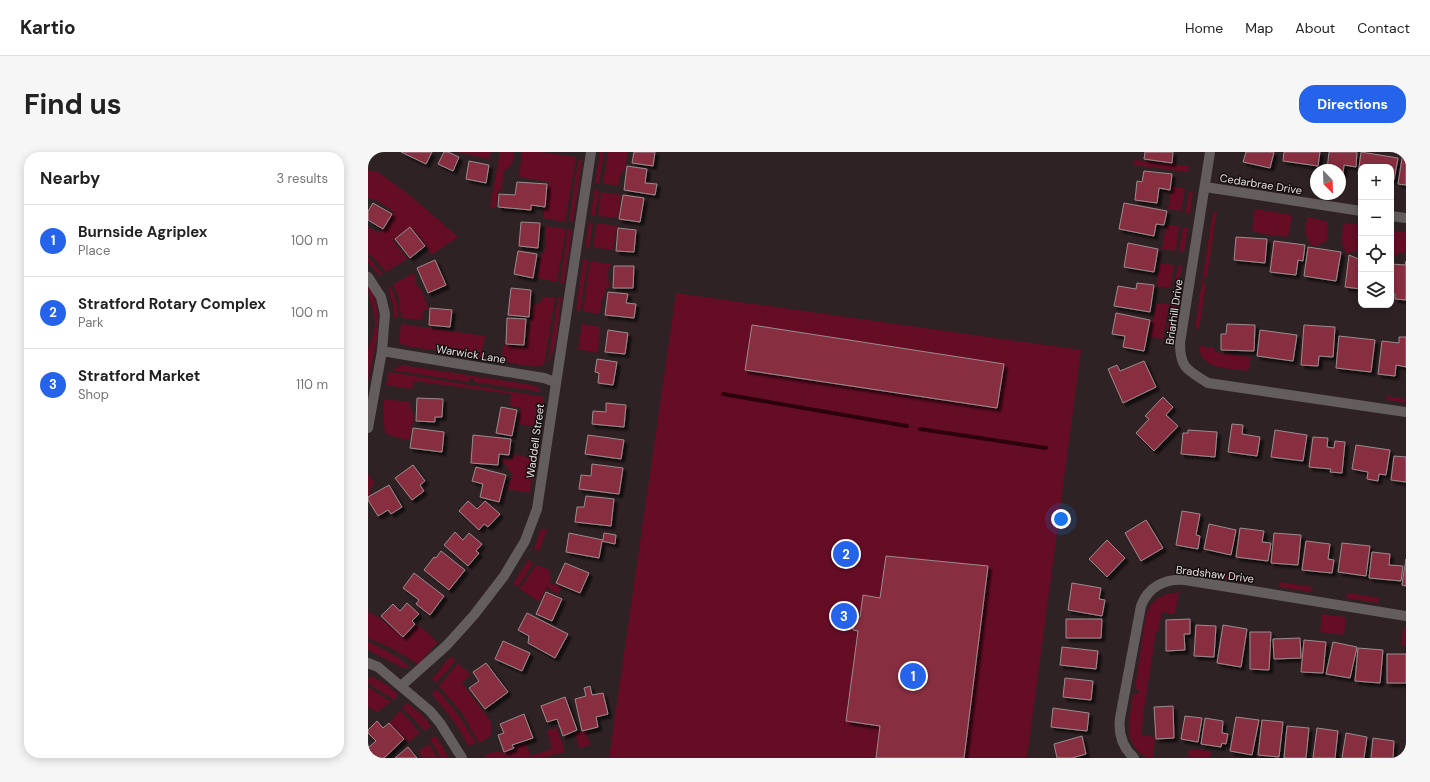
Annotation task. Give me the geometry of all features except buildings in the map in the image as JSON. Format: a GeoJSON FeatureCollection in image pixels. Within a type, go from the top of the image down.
{"type":"FeatureCollection","features":[{"type":"Feature","properties":{"kind":"street","name":"Waddell Street"},"geometry":{"type":"LineString","coordinates":[[401,686],[447,645],[474,615],[504,576],[525,542],[537,509],[591,152]]}},
{"type":"Feature","properties":{"kind":"street","name":"Briarhill Drive"},"geometry":{"type":"LineString","coordinates":[[1210,152],[1180,343],[1182,363],[1188,370],[1208,383],[1406,412]]}},
{"type":"Feature","properties":{"kind":"street","name":"Cedarbrae Drive"},"geometry":{"type":"LineString","coordinates":[[1205,187],[1358,211]]}},
{"type":"Feature","properties":{"kind":"street"},"geometry":{"type":"LineString","coordinates":[[1394,216],[1406,218]]}},
{"type":"Feature","properties":{"kind":"street"},"geometry":{"type":"LineString","coordinates":[[368,277],[381,297],[385,314],[382,352],[368,428]]}},
{"type":"Feature","properties":{"kind":"street","name":"Warwick Lane"},"geometry":{"type":"LineString","coordinates":[[382,352],[544,378],[556,382]]}},
{"type":"Feature","properties":{"kind":"street","name":"Bradshaw Drive"},"geometry":{"type":"LineString","coordinates":[[1134,758],[1125,748],[1122,741],[1119,726],[1120,718],[1141,606],[1149,592],[1162,582],[1173,579],[1185,580],[1406,616]]}},
{"type":"Feature","properties":{"kind":"street"},"geometry":{"type":"LineString","coordinates":[[368,663],[378,667],[430,711],[440,723],[462,758]]}},
{"type":"Feature","properties":{"kind":"shaded area"},"geometry":{"type":"Polygon","coordinates":[[[457,152],[491,152],[489,159],[457,152]]]}},
{"type":"Feature","properties":{"kind":"shaded area"},"geometry":{"type":"Polygon","coordinates":[[[500,152],[514,152],[512,164],[504,171],[501,191],[498,190],[496,207],[490,207],[500,152]]]}},
{"type":"Feature","properties":{"kind":"shaded area"},"geometry":{"type":"Polygon","coordinates":[[[522,152],[541,152],[576,157],[565,222],[543,218],[549,182],[519,177],[522,152]]]}},
{"type":"Feature","properties":{"kind":"shaded area"},"geometry":{"type":"Polygon","coordinates":[[[600,152],[604,152],[599,184],[595,183],[600,152]]]}},
{"type":"Feature","properties":{"kind":"shaded area"},"geometry":{"type":"Polygon","coordinates":[[[608,152],[628,152],[624,172],[621,173],[618,186],[603,183],[608,152]]]}},
{"type":"Feature","properties":{"kind":"shaded area"},"geometry":{"type":"Polygon","coordinates":[[[580,158],[582,161],[573,222],[569,221],[578,161],[580,158]]]}},
{"type":"Feature","properties":{"kind":"shaded area"},"geometry":{"type":"Polygon","coordinates":[[[1135,160],[1189,166],[1188,172],[1133,165],[1135,160]]]}},
{"type":"Feature","properties":{"kind":"shaded area"},"geometry":{"type":"Polygon","coordinates":[[[368,170],[380,173],[413,198],[458,237],[431,255],[424,243],[410,226],[393,240],[407,259],[386,272],[376,260],[368,254],[368,227],[379,233],[394,212],[378,201],[368,198],[368,170]]]}},
{"type":"Feature","properties":{"kind":"shaded area"},"geometry":{"type":"Polygon","coordinates":[[[1172,186],[1185,189],[1181,211],[1168,209],[1172,186]]]}},
{"type":"Feature","properties":{"kind":"shaded area"},"geometry":{"type":"Polygon","coordinates":[[[594,190],[599,191],[595,215],[591,215],[594,190]]]}},
{"type":"Feature","properties":{"kind":"shaded area"},"geometry":{"type":"Polygon","coordinates":[[[1189,191],[1193,191],[1190,213],[1185,213],[1189,191]]]}},
{"type":"Feature","properties":{"kind":"shaded area"},"geometry":{"type":"Polygon","coordinates":[[[601,192],[621,195],[618,218],[598,216],[601,192]]]}},
{"type":"Feature","properties":{"kind":"shaded area"},"geometry":{"type":"Polygon","coordinates":[[[1255,209],[1292,215],[1288,237],[1262,234],[1252,230],[1255,209]]]}},
{"type":"Feature","properties":{"kind":"shaded area"},"geometry":{"type":"Polygon","coordinates":[[[1215,211],[1217,212],[1207,277],[1204,277],[1203,283],[1206,284],[1199,329],[1195,327],[1212,217],[1215,211]]]}},
{"type":"Feature","properties":{"kind":"shaded area"},"geometry":{"type":"Polygon","coordinates":[[[1308,217],[1328,222],[1327,240],[1318,246],[1311,245],[1306,234],[1305,228],[1308,217]]]}},
{"type":"Feature","properties":{"kind":"shaded area"},"geometry":{"type":"Polygon","coordinates":[[[589,222],[593,223],[589,247],[585,247],[589,222]]]}},
{"type":"Feature","properties":{"kind":"shaded area"},"geometry":{"type":"Polygon","coordinates":[[[597,223],[617,226],[613,250],[593,247],[597,223]]]}},
{"type":"Feature","properties":{"kind":"shaded area"},"geometry":{"type":"Polygon","coordinates":[[[1343,223],[1358,225],[1358,251],[1346,253],[1342,243],[1343,223]]]}},
{"type":"Feature","properties":{"kind":"shaded area"},"geometry":{"type":"Polygon","coordinates":[[[1166,225],[1179,226],[1176,251],[1162,249],[1166,225]]]}},
{"type":"Feature","properties":{"kind":"shaded area"},"geometry":{"type":"Polygon","coordinates":[[[546,226],[566,229],[557,282],[538,278],[539,261],[545,249],[546,226]]]}},
{"type":"Feature","properties":{"kind":"shaded area"},"geometry":{"type":"Polygon","coordinates":[[[1183,227],[1188,227],[1184,252],[1179,252],[1183,227]]]}},
{"type":"Feature","properties":{"kind":"shaded area"},"geometry":{"type":"Polygon","coordinates":[[[568,229],[572,230],[564,283],[560,283],[568,229]]]}},
{"type":"Feature","properties":{"kind":"shaded area"},"geometry":{"type":"Polygon","coordinates":[[[1394,230],[1406,232],[1406,251],[1397,255],[1394,254],[1394,230]]]}},
{"type":"Feature","properties":{"kind":"shaded area"},"geometry":{"type":"Polygon","coordinates":[[[368,257],[383,274],[380,276],[368,263],[368,257]]]}},
{"type":"Feature","properties":{"kind":"shaded area"},"geometry":{"type":"Polygon","coordinates":[[[583,260],[588,260],[580,311],[576,310],[583,260]]]}},
{"type":"Feature","properties":{"kind":"shaded area"},"geometry":{"type":"Polygon","coordinates":[[[590,261],[611,264],[608,273],[609,287],[605,289],[600,314],[583,311],[590,261]]]}},
{"type":"Feature","properties":{"kind":"shaded area"},"geometry":{"type":"Polygon","coordinates":[[[1160,263],[1174,265],[1170,288],[1156,286],[1160,263]]]}},
{"type":"Feature","properties":{"kind":"shaded area"},"geometry":{"type":"Polygon","coordinates":[[[1178,265],[1182,266],[1178,288],[1174,288],[1178,265]]]}},
{"type":"Feature","properties":{"kind":"shaded area"},"geometry":{"type":"Polygon","coordinates":[[[414,273],[417,286],[422,291],[429,310],[424,310],[422,320],[401,318],[399,299],[393,284],[414,273]]]}},
{"type":"Feature","properties":{"kind":"shaded area"},"geometry":{"type":"Polygon","coordinates":[[[368,286],[374,297],[378,321],[368,382],[368,350],[374,332],[375,321],[368,286]]]}},
{"type":"Feature","properties":{"kind":"shaded area"},"geometry":{"type":"Polygon","coordinates":[[[391,286],[397,304],[398,317],[394,317],[393,305],[388,287],[391,286]]]}},
{"type":"Feature","properties":{"kind":"shaded area"},"geometry":{"type":"Polygon","coordinates":[[[676,293],[1081,350],[1027,758],[609,758],[676,293]]]}},
{"type":"Feature","properties":{"kind":"shaded area"},"geometry":{"type":"Polygon","coordinates":[[[543,297],[555,298],[544,365],[529,366],[502,361],[503,345],[526,347],[533,305],[541,302],[543,297]]]}},
{"type":"Feature","properties":{"kind":"shaded area"},"geometry":{"type":"Polygon","coordinates":[[[558,297],[561,298],[557,332],[551,358],[548,362],[558,297]]]}},
{"type":"Feature","properties":{"kind":"shaded area"},"geometry":{"type":"Polygon","coordinates":[[[1172,302],[1177,303],[1171,340],[1166,339],[1172,302]]]}},
{"type":"Feature","properties":{"kind":"shaded area"},"geometry":{"type":"Polygon","coordinates":[[[1156,303],[1169,304],[1163,339],[1149,337],[1156,303]]]}},
{"type":"Feature","properties":{"kind":"shaded area"},"geometry":{"type":"Polygon","coordinates":[[[401,324],[485,336],[481,357],[406,346],[399,343],[401,324]]]}},
{"type":"Feature","properties":{"kind":"shaded area"},"geometry":{"type":"Polygon","coordinates":[[[582,324],[600,327],[598,353],[578,349],[582,324]]]}},
{"type":"Feature","properties":{"kind":"shaded area"},"geometry":{"type":"Polygon","coordinates":[[[1200,346],[1214,348],[1215,352],[1251,357],[1248,371],[1225,368],[1210,364],[1204,360],[1201,354],[1200,346]]]}},
{"type":"Feature","properties":{"kind":"shaded area"},"geometry":{"type":"Polygon","coordinates":[[[401,365],[527,384],[536,386],[542,392],[474,382],[474,379],[470,378],[469,382],[392,370],[401,365]]]}},
{"type":"Feature","properties":{"kind":"shaded area"},"geometry":{"type":"Polygon","coordinates":[[[389,372],[544,397],[540,427],[518,424],[521,408],[510,406],[511,394],[414,381],[412,389],[386,385],[389,372]]]}},
{"type":"Feature","properties":{"kind":"shaded area"},"geometry":{"type":"Polygon","coordinates":[[[1386,396],[1406,399],[1406,403],[1387,400],[1386,396]]]}},
{"type":"Feature","properties":{"kind":"shaded area"},"geometry":{"type":"Polygon","coordinates":[[[384,399],[409,402],[414,417],[409,440],[385,433],[383,413],[384,399]]]}},
{"type":"Feature","properties":{"kind":"shaded area"},"geometry":{"type":"Polygon","coordinates":[[[513,454],[535,459],[534,469],[530,469],[528,473],[532,474],[530,493],[507,489],[513,474],[503,463],[503,458],[512,460],[513,454]]]}},
{"type":"Feature","properties":{"kind":"shaded area"},"geometry":{"type":"Polygon","coordinates":[[[368,474],[375,483],[370,489],[371,494],[368,496],[368,474]]]}},
{"type":"Feature","properties":{"kind":"shaded area"},"geometry":{"type":"Polygon","coordinates":[[[541,529],[547,530],[539,551],[534,549],[541,529]]]}},
{"type":"Feature","properties":{"kind":"shaded area"},"geometry":{"type":"Polygon","coordinates":[[[528,560],[533,563],[518,587],[513,584],[528,560]]]}},
{"type":"Feature","properties":{"kind":"shaded area"},"geometry":{"type":"Polygon","coordinates":[[[536,565],[550,570],[550,583],[562,587],[558,594],[547,587],[539,602],[520,589],[536,565]]]}},
{"type":"Feature","properties":{"kind":"shaded area"},"geometry":{"type":"Polygon","coordinates":[[[1213,571],[1247,577],[1245,582],[1213,577],[1213,571]]]}},
{"type":"Feature","properties":{"kind":"shaded area"},"geometry":{"type":"Polygon","coordinates":[[[1279,582],[1313,587],[1311,592],[1279,587],[1279,582]]]}},
{"type":"Feature","properties":{"kind":"shaded area"},"geometry":{"type":"Polygon","coordinates":[[[1179,592],[1175,614],[1162,612],[1158,632],[1156,632],[1143,715],[1142,735],[1155,737],[1153,758],[1144,756],[1140,753],[1131,741],[1129,728],[1133,694],[1138,694],[1139,690],[1135,688],[1148,610],[1158,598],[1179,592]]]}},
{"type":"Feature","properties":{"kind":"shaded area"},"geometry":{"type":"Polygon","coordinates":[[[1347,593],[1379,598],[1378,603],[1346,598],[1347,593]]]}},
{"type":"Feature","properties":{"kind":"shaded area"},"geometry":{"type":"Polygon","coordinates":[[[368,612],[378,617],[404,637],[417,624],[438,642],[418,664],[389,647],[368,638],[368,612]]]}},
{"type":"Feature","properties":{"kind":"shaded area"},"geometry":{"type":"Polygon","coordinates":[[[1322,614],[1346,617],[1344,635],[1320,632],[1322,614]]]}},
{"type":"Feature","properties":{"kind":"shaded area"},"geometry":{"type":"Polygon","coordinates":[[[1403,628],[1406,628],[1406,646],[1401,646],[1403,628]]]}},
{"type":"Feature","properties":{"kind":"shaded area"},"geometry":{"type":"Polygon","coordinates":[[[368,641],[399,658],[411,668],[401,667],[368,650],[368,641]]]}},
{"type":"Feature","properties":{"kind":"shaded area"},"geometry":{"type":"Polygon","coordinates":[[[450,657],[456,660],[436,683],[432,679],[450,657]]]}},
{"type":"Feature","properties":{"kind":"shaded area"},"geometry":{"type":"Polygon","coordinates":[[[458,663],[470,675],[462,683],[492,723],[490,737],[479,743],[462,713],[439,686],[458,663]]]}},
{"type":"Feature","properties":{"kind":"shaded area"},"geometry":{"type":"Polygon","coordinates":[[[371,676],[387,685],[398,694],[394,700],[368,683],[368,679],[371,676]]]}},
{"type":"Feature","properties":{"kind":"shaded area"},"geometry":{"type":"Polygon","coordinates":[[[368,687],[391,702],[377,712],[368,707],[368,687]]]}},
{"type":"Feature","properties":{"kind":"shaded area"},"geometry":{"type":"Polygon","coordinates":[[[436,689],[458,714],[476,743],[468,746],[457,726],[432,694],[436,689]]]}},
{"type":"Feature","properties":{"kind":"shaded area"},"geometry":{"type":"Polygon","coordinates":[[[407,703],[422,715],[431,726],[425,731],[402,707],[407,703]]]}},
{"type":"Feature","properties":{"kind":"shaded area"},"geometry":{"type":"Polygon","coordinates":[[[400,710],[420,733],[408,742],[389,723],[400,710]]]}},
{"type":"Feature","properties":{"kind":"shaded area"},"geometry":{"type":"Polygon","coordinates":[[[557,728],[565,752],[542,758],[486,758],[485,755],[497,751],[504,753],[516,750],[516,746],[527,744],[530,756],[552,749],[547,730],[557,728]]]}},
{"type":"Feature","properties":{"kind":"shaded area"},"geometry":{"type":"Polygon","coordinates":[[[586,730],[590,745],[579,748],[575,733],[586,730]]]}},
{"type":"Feature","properties":{"kind":"shaded area"},"geometry":{"type":"Polygon","coordinates":[[[436,736],[449,758],[441,758],[430,739],[436,736]]]}},
{"type":"Feature","properties":{"kind":"shaded area"},"geometry":{"type":"Polygon","coordinates":[[[429,744],[437,758],[422,758],[420,750],[429,744]]]}},
{"type":"Feature","properties":{"kind":"shaded area"},"geometry":{"type":"Polygon","coordinates":[[[1189,749],[1211,751],[1210,758],[1188,758],[1189,749]]]}},
{"type":"Feature","properties":{"kind":"waterway"},"geometry":{"type":"LineString","coordinates":[[723,394],[907,426]]}},
{"type":"Feature","properties":{"kind":"waterway"},"geometry":{"type":"LineString","coordinates":[[920,429],[1046,448]]}},
{"type":"Feature","properties":{"kind":"place","name":"Stratford Rotary Complex"},"geometry":{"type":"Point","coordinates":[846,554]}},
{"type":"Feature","properties":{"kind":"place","name":"Stratford Market"},"geometry":{"type":"Point","coordinates":[844,616]}},
{"type":"Feature","properties":{"kind":"place","name":"Burnside Agriplex"},"geometry":{"type":"Point","coordinates":[913,676]}}]}
